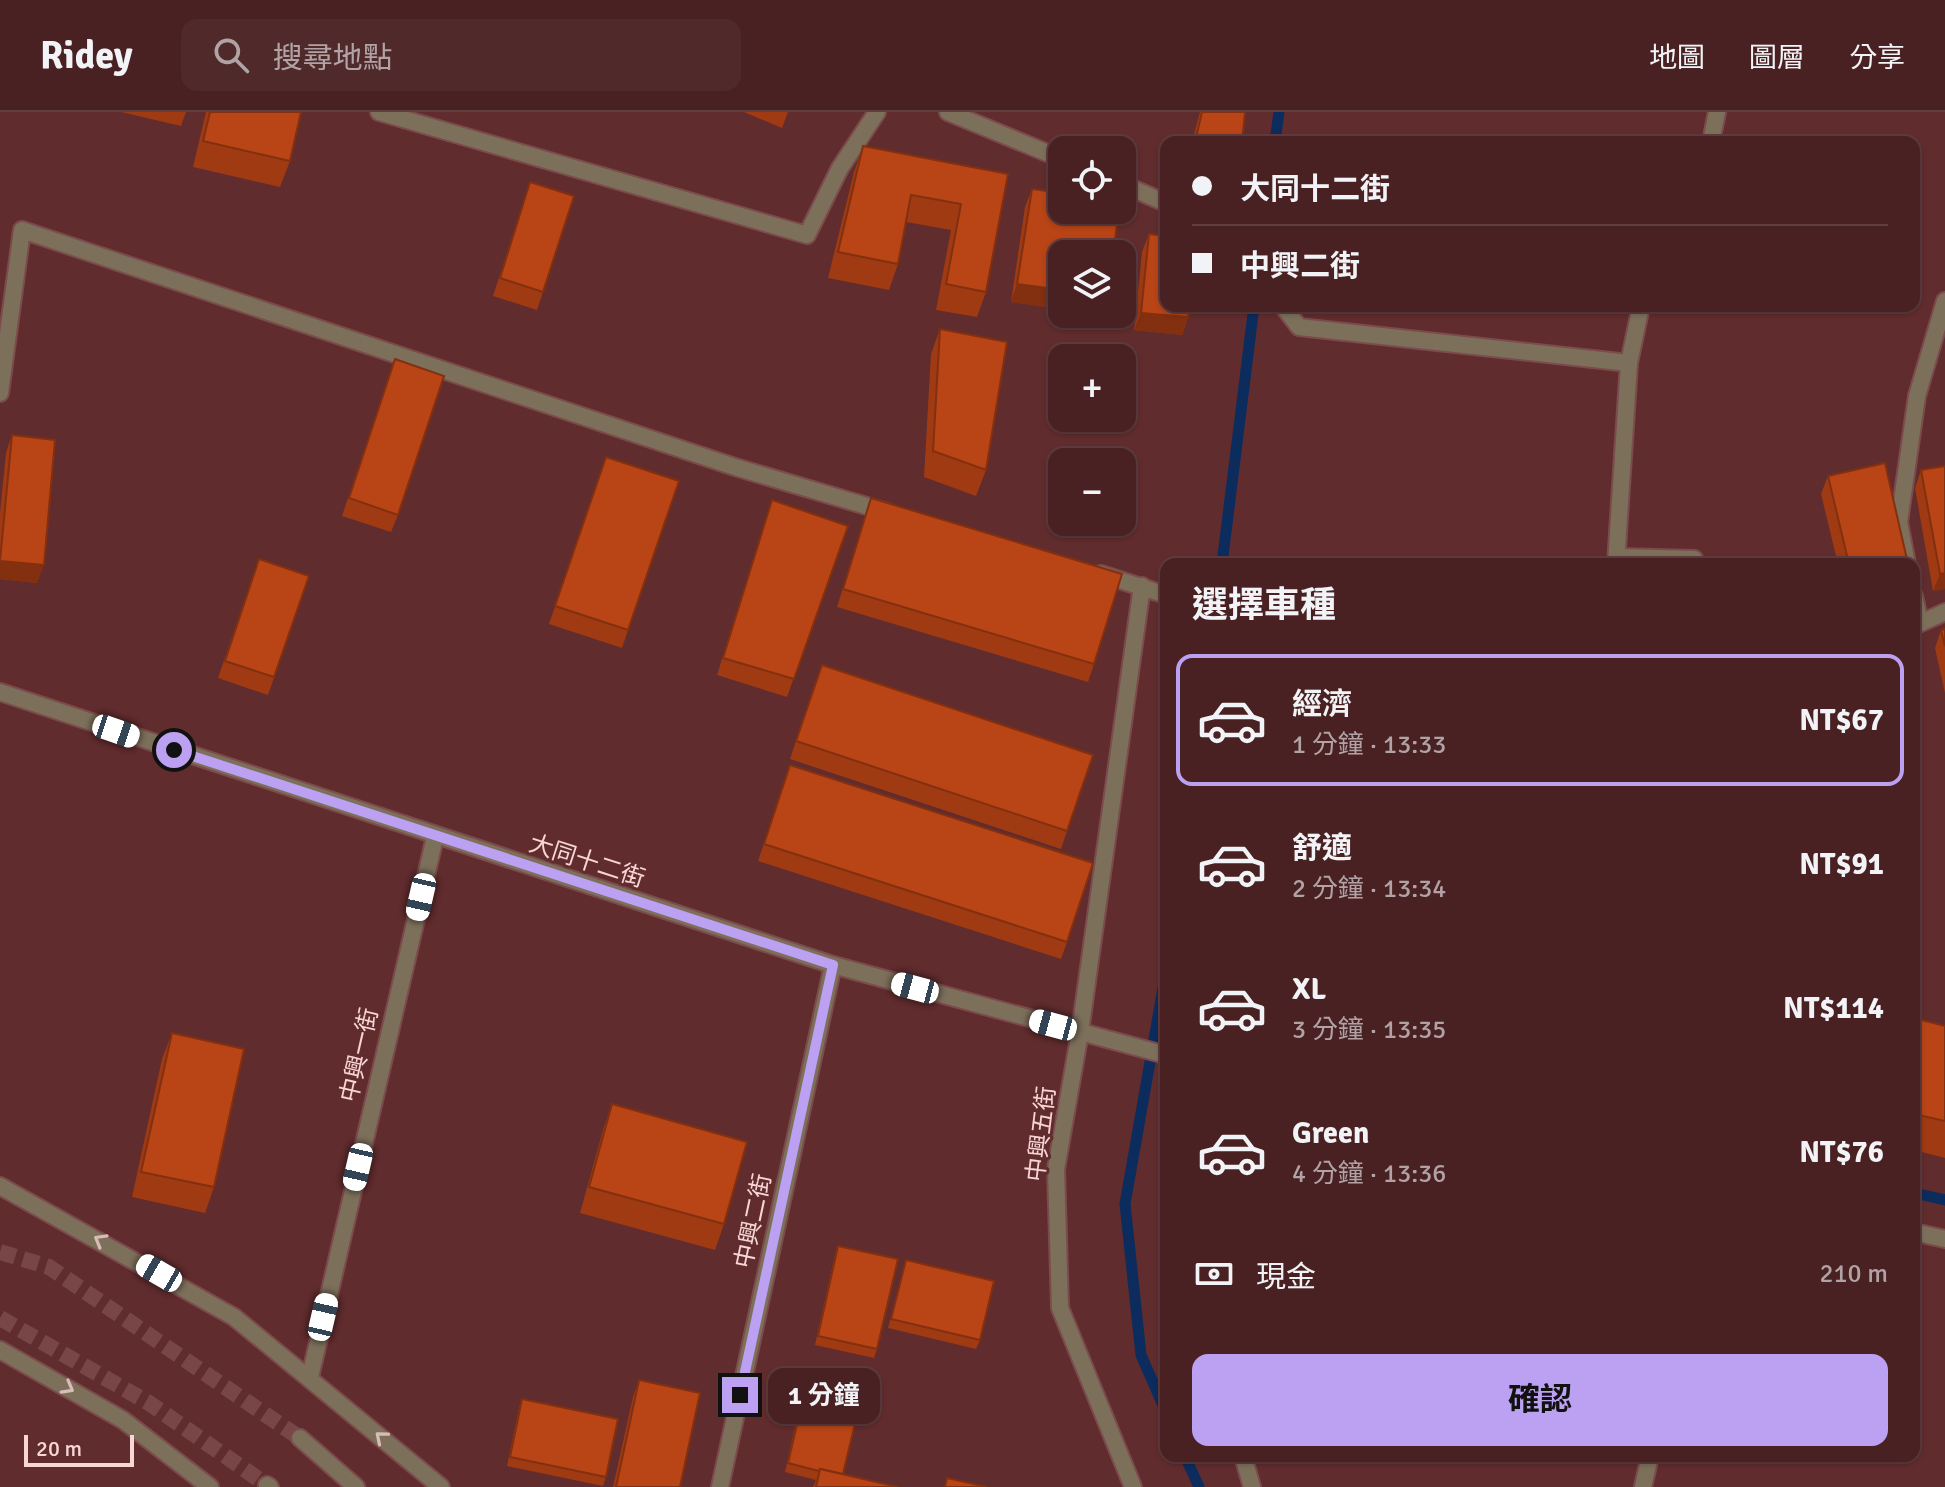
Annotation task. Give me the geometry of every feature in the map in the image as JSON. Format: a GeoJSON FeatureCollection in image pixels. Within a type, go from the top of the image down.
{"type":"FeatureCollection","features":[{"type":"Feature","properties":{"kind":"street"},"geometry":{"type":"LineString","coordinates":[[379,112],[807,235],[840,168],[877,112]]}},
{"type":"Feature","properties":{"kind":"street"},"geometry":{"type":"LineString","coordinates":[[948,112],[1048,153]]}},
{"type":"Feature","properties":{"kind":"street"},"geometry":{"type":"LineString","coordinates":[[1712,136],[1717,112]]}},
{"type":"Feature","properties":{"kind":"street"},"geometry":{"type":"LineString","coordinates":[[1136,190],[1160,200]]}},
{"type":"Feature","properties":{"kind":"street"},"geometry":{"type":"LineString","coordinates":[[0,393],[22,230],[735,467],[901,516]]}},
{"type":"Feature","properties":{"kind":"street"},"geometry":{"type":"LineString","coordinates":[[1906,558],[1899,522],[1917,396],[1945,301]]}},
{"type":"Feature","properties":{"kind":"street"},"geometry":{"type":"LineString","coordinates":[[1288,312],[1299,327],[1629,363]]}},
{"type":"Feature","properties":{"kind":"street"},"geometry":{"type":"LineString","coordinates":[[1617,558],[1629,363],[1640,312]]}},
{"type":"Feature","properties":{"kind":"street"},"geometry":{"type":"LineString","coordinates":[[1082,569],[1160,593]]}},
{"type":"Feature","properties":{"kind":"street","name":"中興五街"},"geometry":{"type":"LineString","coordinates":[[1133,1487],[1060,1308],[1056,1169],[1082,1032],[1142,586]]}},
{"type":"Feature","properties":{"kind":"street"},"geometry":{"type":"LineString","coordinates":[[1920,623],[1945,612]]}},
{"type":"Feature","properties":{"kind":"street","name":"大同十二街"},"geometry":{"type":"LineString","coordinates":[[0,692],[833,965],[1160,1053]]}},
{"type":"Feature","properties":{"kind":"street","name":"中興一街"},"geometry":{"type":"LineString","coordinates":[[310,1377],[435,837]]}},
{"type":"Feature","properties":{"kind":"street","name":"中興二街"},"geometry":{"type":"LineString","coordinates":[[720,1487],[833,965]]}},
{"type":"Feature","properties":{"kind":"street"},"geometry":{"type":"LineString","coordinates":[[0,1186],[234,1317],[441,1487]]}},
{"type":"Feature","properties":{"kind":"street"},"geometry":{"type":"LineString","coordinates":[[1920,1233],[1945,1239]]}},
{"type":"Feature","properties":{"kind":"street"},"geometry":{"type":"LineString","coordinates":[[0,1350],[123,1420],[210,1487]]}},
{"type":"Feature","properties":{"kind":"street"},"geometry":{"type":"LineString","coordinates":[[300,1438],[356,1487]]}},
{"type":"Feature","properties":{"kind":"street"},"geometry":{"type":"LineString","coordinates":[[1245,1462],[1252,1487]]}},
{"type":"Feature","properties":{"kind":"street"},"geometry":{"type":"LineString","coordinates":[[1643,1487],[1649,1462]]}},
{"type":"Feature","properties":{"kind":"building"},"geometry":{"type":"Polygon","coordinates":[[[210,112],[301,112],[290,161],[203,141],[210,112]]]}},
{"type":"Feature","properties":{"kind":"building"},"geometry":{"type":"Polygon","coordinates":[[[1202,112],[1245,112],[1243,136],[1196,136],[1202,112]]]}},
{"type":"Feature","properties":{"kind":"building"},"geometry":{"type":"Polygon","coordinates":[[[863,146],[1008,174],[986,292],[946,284],[961,204],[911,195],[898,264],[838,252],[863,146]]]}},
{"type":"Feature","properties":{"kind":"building"},"geometry":{"type":"Polygon","coordinates":[[[530,182],[574,196],[543,292],[500,278],[530,182]]]}},
{"type":"Feature","properties":{"kind":"building"},"geometry":{"type":"Polygon","coordinates":[[[1032,189],[1048,191],[1048,224],[1117,224],[1115,240],[1048,240],[1048,288],[1017,284],[1032,189]]]}},
{"type":"Feature","properties":{"kind":"building"},"geometry":{"type":"Polygon","coordinates":[[[1149,234],[1160,235],[1160,312],[1189,312],[1188,317],[1141,313],[1149,234]]]}},
{"type":"Feature","properties":{"kind":"building"},"geometry":{"type":"Polygon","coordinates":[[[940,329],[1007,342],[986,470],[933,451],[940,329]]]}},
{"type":"Feature","properties":{"kind":"building"},"geometry":{"type":"Polygon","coordinates":[[[395,359],[444,376],[398,515],[349,498],[395,359]]]}},
{"type":"Feature","properties":{"kind":"building"},"geometry":{"type":"Polygon","coordinates":[[[12,435],[55,440],[44,565],[0,561],[12,435]]]}},
{"type":"Feature","properties":{"kind":"building"},"geometry":{"type":"Polygon","coordinates":[[[606,457],[679,481],[628,630],[555,606],[606,457]]]}},
{"type":"Feature","properties":{"kind":"building"},"geometry":{"type":"Polygon","coordinates":[[[1885,463],[1907,558],[1848,558],[1828,476],[1885,463]]]}},
{"type":"Feature","properties":{"kind":"building"},"geometry":{"type":"Polygon","coordinates":[[[1945,466],[1945,573],[1940,574],[1921,470],[1945,466]]]}},
{"type":"Feature","properties":{"kind":"building"},"geometry":{"type":"Polygon","coordinates":[[[871,498],[1122,574],[1094,664],[843,589],[871,498]]]}},
{"type":"Feature","properties":{"kind":"building"},"geometry":{"type":"Polygon","coordinates":[[[772,500],[848,526],[794,679],[723,658],[772,500]]]}},
{"type":"Feature","properties":{"kind":"building"},"geometry":{"type":"Polygon","coordinates":[[[259,559],[309,576],[274,677],[225,661],[259,559]]]}},
{"type":"Feature","properties":{"kind":"building"},"geometry":{"type":"Polygon","coordinates":[[[822,665],[1093,755],[1067,831],[796,741],[822,665]]]}},
{"type":"Feature","properties":{"kind":"building"},"geometry":{"type":"Polygon","coordinates":[[[790,765],[1093,863],[1067,942],[764,844],[790,765]]]}},
{"type":"Feature","properties":{"kind":"building"},"geometry":{"type":"Polygon","coordinates":[[[1920,1020],[1945,1026],[1945,1121],[1920,1115],[1920,1020]]]}},
{"type":"Feature","properties":{"kind":"building"},"geometry":{"type":"Polygon","coordinates":[[[172,1033],[244,1049],[214,1187],[141,1172],[172,1033]]]}},
{"type":"Feature","properties":{"kind":"building"},"geometry":{"type":"Polygon","coordinates":[[[612,1104],[747,1142],[724,1224],[589,1187],[612,1104]]]}},
{"type":"Feature","properties":{"kind":"building"},"geometry":{"type":"Polygon","coordinates":[[[838,1246],[898,1259],[877,1349],[818,1336],[838,1246]]]}},
{"type":"Feature","properties":{"kind":"building"},"geometry":{"type":"Polygon","coordinates":[[[906,1260],[994,1281],[980,1340],[891,1319],[906,1260]]]}},
{"type":"Feature","properties":{"kind":"building"},"geometry":{"type":"Polygon","coordinates":[[[810,1368],[865,1381],[843,1474],[788,1463],[810,1368]]]}},
{"type":"Feature","properties":{"kind":"building"},"geometry":{"type":"Polygon","coordinates":[[[639,1380],[700,1393],[680,1487],[616,1487],[639,1380]]]}},
{"type":"Feature","properties":{"kind":"building"},"geometry":{"type":"Polygon","coordinates":[[[522,1399],[618,1419],[606,1477],[510,1457],[522,1399]]]}},
{"type":"Feature","properties":{"kind":"building"},"geometry":{"type":"Polygon","coordinates":[[[820,1469],[898,1487],[816,1487],[820,1469]]]}},
{"type":"Feature","properties":{"kind":"building"},"geometry":{"type":"Polygon","coordinates":[[[947,1478],[987,1487],[945,1487],[947,1478]]]}},
{"type":"Feature","properties":{"kind":"waterway"},"geometry":{"type":"LineString","coordinates":[[1276,136],[1279,112]]}},
{"type":"Feature","properties":{"kind":"waterway"},"geometry":{"type":"LineString","coordinates":[[1223,558],[1253,312]]}},
{"type":"Feature","properties":{"kind":"waterway"},"geometry":{"type":"LineString","coordinates":[[1160,1005],[1125,1204],[1141,1355],[1160,1398]]}},
{"type":"Feature","properties":{"kind":"waterway"},"geometry":{"type":"LineString","coordinates":[[1920,1194],[1945,1200]]}},
{"type":"Feature","properties":{"kind":"waterway"},"geometry":{"type":"LineString","coordinates":[[1188,1462],[1199,1487]]}},
{"type":"Feature","properties":{"kind":"tunnel"},"geometry":{"type":"LineString","coordinates":[[0,1252],[49,1267],[300,1438]]}},
{"type":"Feature","properties":{"kind":"tunnel"},"geometry":{"type":"LineString","coordinates":[[0,1318],[149,1403],[267,1485]]}},
{"type":"Feature","properties":{"kind":"route"},"geometry":{"type":"LineString","coordinates":[[174,750],[833,965],[740,1395]]}}]}
